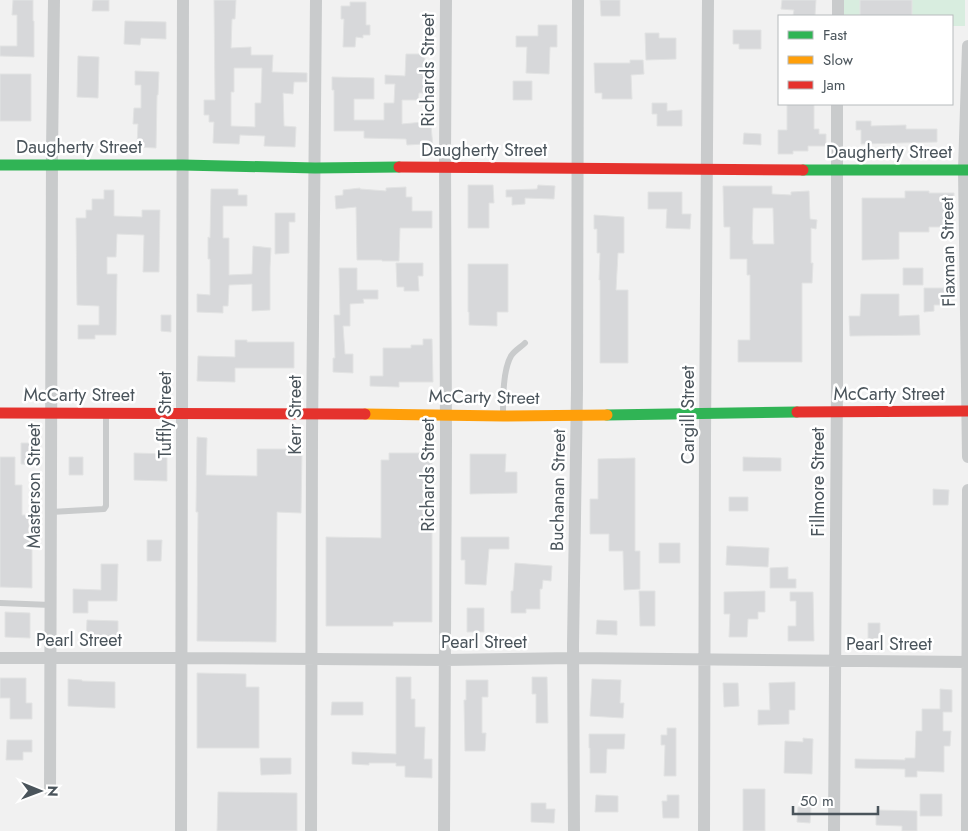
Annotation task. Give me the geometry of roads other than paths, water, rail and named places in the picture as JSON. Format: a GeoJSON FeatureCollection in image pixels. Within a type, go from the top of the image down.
{"type":"FeatureCollection","features":[{"type":"Feature","properties":{"kind":"main road","name":"Daugherty Street"},"geometry":{"type":"LineString","coordinates":[[0,165],[966,170]]}},
{"type":"Feature","properties":{"kind":"main road","name":"McCarty Street"},"geometry":{"type":"LineString","coordinates":[[0,413],[182,412],[504,416],[968,411]]}},
{"type":"Feature","properties":{"kind":"street","name":"Masterson Street"},"geometry":{"type":"LineString","coordinates":[[50,791],[54,0]]}},
{"type":"Feature","properties":{"kind":"street","name":"Tuffly Street"},"geometry":{"type":"LineString","coordinates":[[181,831],[184,0]]}},
{"type":"Feature","properties":{"kind":"street","name":"Kerr Street"},"geometry":{"type":"LineString","coordinates":[[311,831],[312,413],[316,0]]}},
{"type":"Feature","properties":{"kind":"street","name":"Richards Street"},"geometry":{"type":"LineString","coordinates":[[444,831],[446,0]]}},
{"type":"Feature","properties":{"kind":"street","name":"Buchanan Street"},"geometry":{"type":"LineString","coordinates":[[574,831],[573,658],[578,0]]}},
{"type":"Feature","properties":{"kind":"street","name":"Cargill Street"},"geometry":{"type":"LineString","coordinates":[[704,831],[708,0]]}},
{"type":"Feature","properties":{"kind":"street"},"geometry":{"type":"LineString","coordinates":[[838,0],[838,15]]}},
{"type":"Feature","properties":{"kind":"street","name":"Flaxman Street"},"geometry":{"type":"LineString","coordinates":[[968,46],[966,170],[968,457]]}},
{"type":"Feature","properties":{"kind":"street","name":"Fillmore Street"},"geometry":{"type":"LineString","coordinates":[[834,831],[837,105]]}},
{"type":"Feature","properties":{"kind":"street"},"geometry":{"type":"LineString","coordinates":[[967,831],[968,490]]}},
{"type":"Feature","properties":{"kind":"street","name":"Pearl Street"},"geometry":{"type":"LineString","coordinates":[[0,658],[445,660],[573,658],[968,662]]}},
{"type":"Feature","properties":{"kind":"lane"},"geometry":{"type":"LineString","coordinates":[[504,416],[504,389],[508,364],[512,355],[525,343]]}},
{"type":"Feature","properties":{"kind":"lane"},"geometry":{"type":"LineString","coordinates":[[51,512],[104,509],[106,506],[106,413]]}},
{"type":"Feature","properties":{"kind":"lane"},"geometry":{"type":"LineString","coordinates":[[0,603],[52,605]]}}]}
